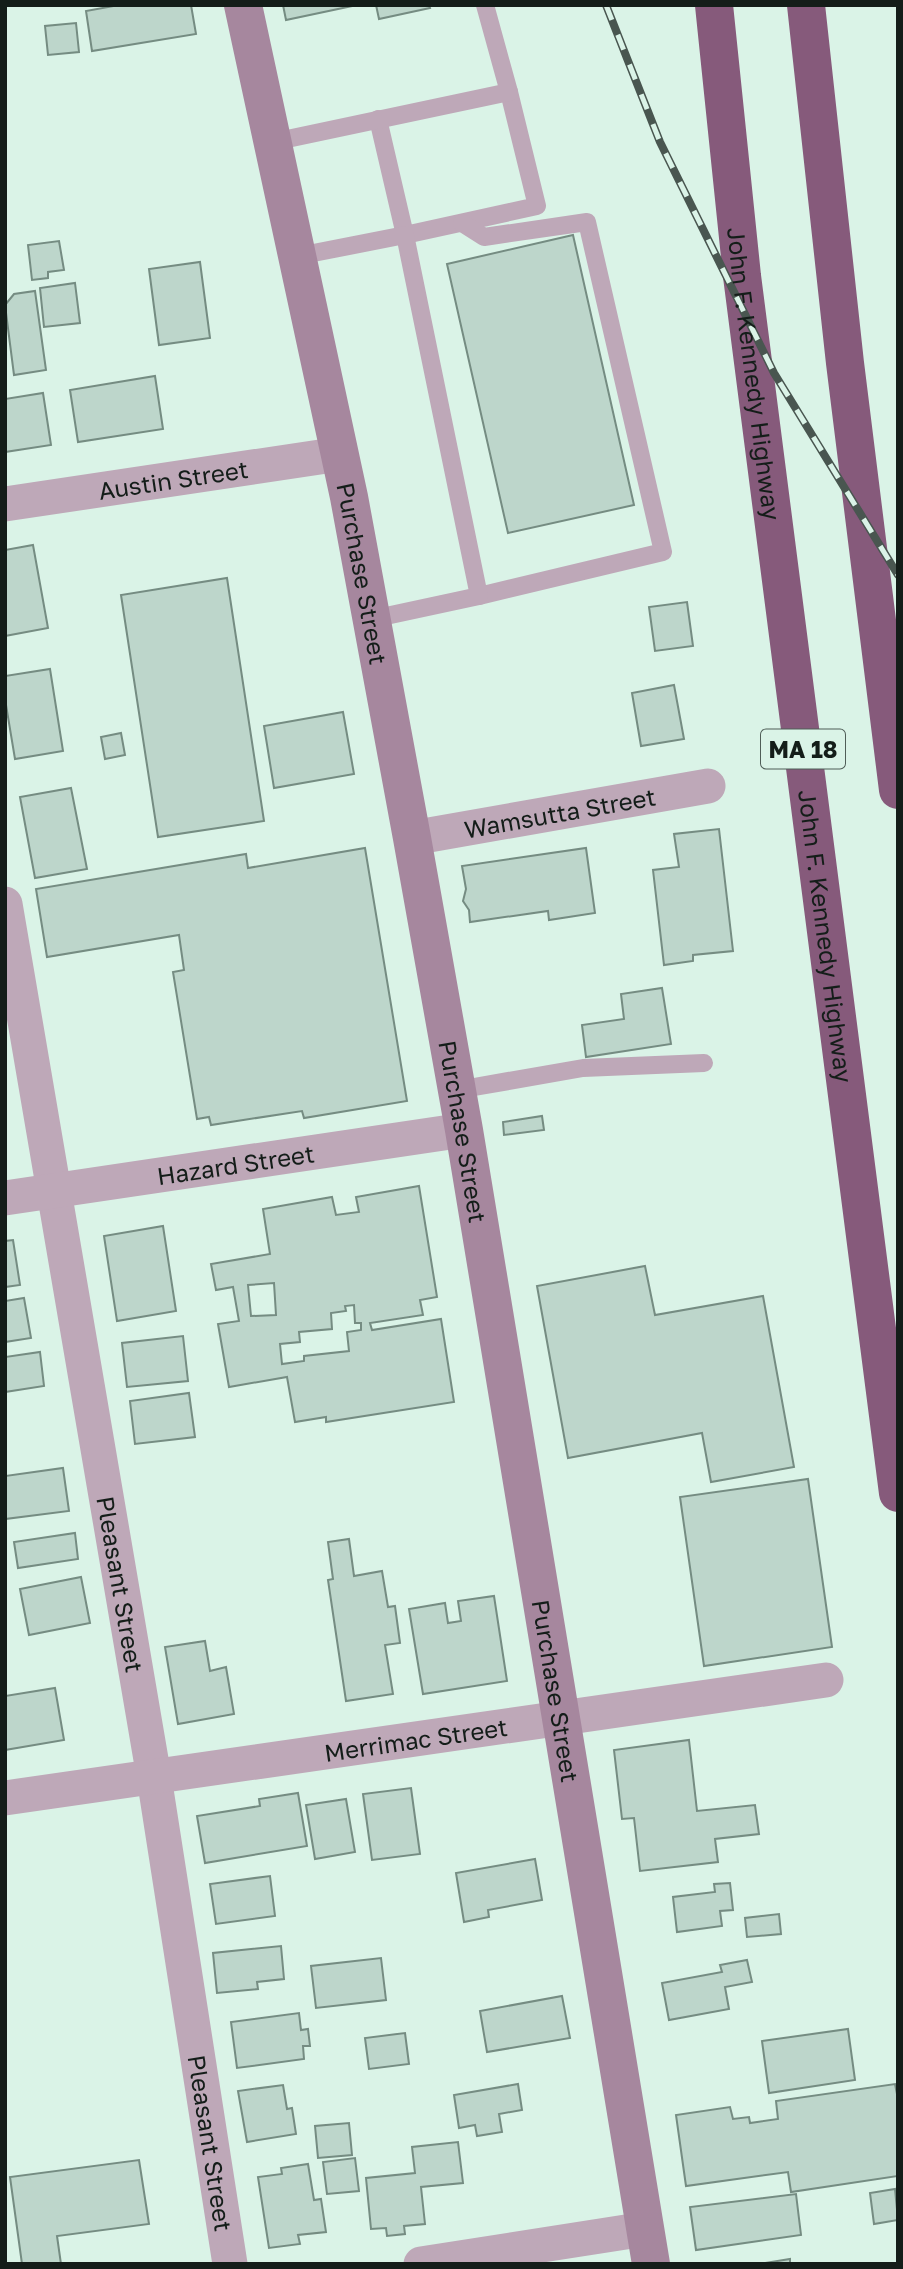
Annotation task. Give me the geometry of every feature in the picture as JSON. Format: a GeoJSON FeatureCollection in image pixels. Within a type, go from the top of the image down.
{"type":"FeatureCollection","features":[{"type":"Feature","properties":{"kind":"highway","name":"John F. Kennedy Highway"},"geometry":{"type":"LineString","coordinates":[[715,5],[742,276],[898,1493]]}},
{"type":"Feature","properties":{"kind":"highway"},"geometry":{"type":"LineString","coordinates":[[806,5],[845,363],[898,790]]}},
{"type":"Feature","properties":{"kind":"main road","name":"Purchase Street"},"geometry":{"type":"LineString","coordinates":[[243,5],[340,454],[412,838],[464,1129],[648,2246]]}},
{"type":"Feature","properties":{"kind":"street","name":"Austin Street"},"geometry":{"type":"LineString","coordinates":[[5,504],[340,454]]}},
{"type":"Feature","properties":{"kind":"street","name":"Wamsutta Street"},"geometry":{"type":"LineString","coordinates":[[412,838],[708,786]]}},
{"type":"Feature","properties":{"kind":"street","name":"Pleasant Street"},"geometry":{"type":"LineString","coordinates":[[5,904],[154,1777],[230,2264]]}},
{"type":"Feature","properties":{"kind":"street","name":"Hazard Street"},"geometry":{"type":"LineString","coordinates":[[5,1198],[464,1129]]}},
{"type":"Feature","properties":{"kind":"street","name":"Merrimac Street"},"geometry":{"type":"LineString","coordinates":[[5,1798],[826,1680]]}},
{"type":"Feature","properties":{"kind":"street"},"geometry":{"type":"LineString","coordinates":[[421,2264],[648,2246]]}},
{"type":"Feature","properties":{"kind":"lane"},"geometry":{"type":"LineString","coordinates":[[298,256],[537,206],[485,5]]}},
{"type":"Feature","properties":{"kind":"lane"},"geometry":{"type":"LineString","coordinates":[[273,142],[509,92]]}},
{"type":"Feature","properties":{"kind":"lane"},"geometry":{"type":"LineString","coordinates":[[377,119],[405,235],[479,596]]}},
{"type":"Feature","properties":{"kind":"lane"},"geometry":{"type":"LineString","coordinates":[[372,619],[663,552],[587,222],[484,237],[462,223]]}},
{"type":"Feature","properties":{"kind":"lane"},"geometry":{"type":"LineString","coordinates":[[457,1090],[583,1068],[704,1063]]}},
{"type":"Feature","properties":{"kind":"building"},"geometry":{"type":"Polygon","coordinates":[[[119,5],[191,5],[196,34],[92,51],[86,11],[119,5]]]}},
{"type":"Feature","properties":{"kind":"building"},"geometry":{"type":"Polygon","coordinates":[[[283,5],[357,5],[286,20],[283,5]]]}},
{"type":"Feature","properties":{"kind":"building"},"geometry":{"type":"Polygon","coordinates":[[[376,5],[429,5],[430,8],[379,19],[376,5]]]}},
{"type":"Feature","properties":{"kind":"building"},"geometry":{"type":"Polygon","coordinates":[[[76,23],[79,52],[48,55],[45,26],[76,23]]]}},
{"type":"Feature","properties":{"kind":"building"},"geometry":{"type":"Polygon","coordinates":[[[573,235],[634,505],[508,533],[447,264],[573,235]]]}},
{"type":"Feature","properties":{"kind":"building"},"geometry":{"type":"Polygon","coordinates":[[[59,241],[64,270],[48,272],[48,278],[32,280],[28,245],[59,241]]]}},
{"type":"Feature","properties":{"kind":"building"},"geometry":{"type":"Polygon","coordinates":[[[200,262],[210,338],[159,345],[149,269],[200,262]]]}},
{"type":"Feature","properties":{"kind":"building"},"geometry":{"type":"Polygon","coordinates":[[[75,283],[80,323],[44,327],[40,288],[75,283]]]}},
{"type":"Feature","properties":{"kind":"building"},"geometry":{"type":"Polygon","coordinates":[[[35,291],[46,370],[14,375],[5,305],[14,294],[35,291]]]}},
{"type":"Feature","properties":{"kind":"building"},"geometry":{"type":"Polygon","coordinates":[[[155,376],[163,429],[78,442],[70,390],[155,376]]]}},
{"type":"Feature","properties":{"kind":"building"},"geometry":{"type":"Polygon","coordinates":[[[43,393],[51,445],[5,452],[5,399],[43,393]]]}},
{"type":"Feature","properties":{"kind":"building"},"geometry":{"type":"Polygon","coordinates":[[[33,545],[48,628],[5,636],[5,550],[33,545]]]}},
{"type":"Feature","properties":{"kind":"building"},"geometry":{"type":"Polygon","coordinates":[[[227,578],[264,821],[158,837],[121,595],[227,578]]]}},
{"type":"Feature","properties":{"kind":"building"},"geometry":{"type":"Polygon","coordinates":[[[687,602],[693,646],[655,651],[649,607],[687,602]]]}},
{"type":"Feature","properties":{"kind":"building"},"geometry":{"type":"Polygon","coordinates":[[[50,669],[63,751],[15,759],[5,699],[5,676],[50,669]]]}},
{"type":"Feature","properties":{"kind":"building"},"geometry":{"type":"Polygon","coordinates":[[[674,685],[684,739],[641,746],[632,693],[674,685]]]}},
{"type":"Feature","properties":{"kind":"building"},"geometry":{"type":"Polygon","coordinates":[[[343,712],[354,774],[274,788],[264,726],[343,712]]]}},
{"type":"Feature","properties":{"kind":"building"},"geometry":{"type":"Polygon","coordinates":[[[121,733],[125,755],[105,759],[101,737],[121,733]]]}},
{"type":"Feature","properties":{"kind":"building"},"geometry":{"type":"Polygon","coordinates":[[[71,788],[87,869],[35,878],[20,797],[71,788]]]}},
{"type":"Feature","properties":{"kind":"building"},"geometry":{"type":"Polygon","coordinates":[[[719,829],[733,951],[693,955],[693,961],[664,965],[653,870],[679,867],[674,834],[719,829]]]}},
{"type":"Feature","properties":{"kind":"building"},"geometry":{"type":"Polygon","coordinates":[[[365,848],[407,1101],[304,1118],[302,1111],[211,1125],[209,1117],[197,1119],[173,972],[184,970],[179,935],[47,957],[36,889],[246,854],[248,868],[365,848]]]}},
{"type":"Feature","properties":{"kind":"building"},"geometry":{"type":"Polygon","coordinates":[[[586,848],[595,913],[549,920],[548,911],[470,922],[469,910],[463,901],[466,889],[462,866],[586,848]]]}},
{"type":"Feature","properties":{"kind":"building"},"geometry":{"type":"Polygon","coordinates":[[[662,988],[671,1044],[586,1057],[582,1025],[624,1019],[621,994],[662,988]]]}},
{"type":"Feature","properties":{"kind":"building"},"geometry":{"type":"Polygon","coordinates":[[[542,1116],[544,1130],[504,1135],[503,1122],[542,1116]]]}},
{"type":"Feature","properties":{"kind":"building"},"geometry":{"type":"Polygon","coordinates":[[[419,1186],[437,1297],[420,1300],[423,1315],[370,1323],[372,1330],[441,1319],[454,1402],[326,1422],[326,1417],[295,1422],[287,1377],[229,1387],[218,1324],[239,1321],[233,1287],[216,1290],[211,1264],[270,1254],[263,1209],[332,1197],[336,1215],[359,1212],[356,1197],[419,1186]],[[274,1283],[248,1285],[251,1316],[276,1315],[274,1283]],[[354,1305],[345,1306],[346,1311],[331,1313],[332,1329],[299,1332],[300,1342],[280,1344],[282,1364],[304,1361],[304,1356],[349,1351],[347,1332],[361,1330],[361,1323],[355,1323],[354,1305]]]}},
{"type":"Feature","properties":{"kind":"building"},"geometry":{"type":"Polygon","coordinates":[[[163,1226],[176,1311],[117,1321],[104,1236],[163,1226]]]}},
{"type":"Feature","properties":{"kind":"building"},"geometry":{"type":"Polygon","coordinates":[[[13,1240],[20,1285],[5,1287],[5,1241],[13,1240]]]}},
{"type":"Feature","properties":{"kind":"building"},"geometry":{"type":"Polygon","coordinates":[[[645,1266],[655,1315],[763,1296],[794,1467],[711,1482],[702,1433],[568,1458],[537,1286],[645,1266]]]}},
{"type":"Feature","properties":{"kind":"building"},"geometry":{"type":"Polygon","coordinates":[[[24,1298],[31,1338],[5,1342],[5,1301],[24,1298]]]}},
{"type":"Feature","properties":{"kind":"building"},"geometry":{"type":"Polygon","coordinates":[[[183,1336],[188,1381],[127,1387],[122,1343],[183,1336]]]}},
{"type":"Feature","properties":{"kind":"building"},"geometry":{"type":"Polygon","coordinates":[[[40,1352],[44,1386],[5,1392],[5,1357],[40,1352]]]}},
{"type":"Feature","properties":{"kind":"building"},"geometry":{"type":"Polygon","coordinates":[[[189,1393],[195,1437],[135,1444],[130,1401],[189,1393]]]}},
{"type":"Feature","properties":{"kind":"building"},"geometry":{"type":"Polygon","coordinates":[[[63,1468],[69,1511],[5,1519],[5,1476],[63,1468]]]}},
{"type":"Feature","properties":{"kind":"building"},"geometry":{"type":"Polygon","coordinates":[[[808,1479],[832,1647],[704,1666],[680,1497],[808,1479]]]}},
{"type":"Feature","properties":{"kind":"building"},"geometry":{"type":"Polygon","coordinates":[[[75,1533],[78,1559],[18,1568],[14,1542],[75,1533]]]}},
{"type":"Feature","properties":{"kind":"building"},"geometry":{"type":"Polygon","coordinates":[[[349,1539],[354,1576],[382,1571],[388,1607],[395,1606],[400,1643],[385,1645],[393,1694],[346,1701],[328,1580],[333,1579],[328,1542],[349,1539]]]}},
{"type":"Feature","properties":{"kind":"building"},"geometry":{"type":"Polygon","coordinates":[[[81,1577],[90,1623],[29,1635],[20,1589],[81,1577]]]}},
{"type":"Feature","properties":{"kind":"building"},"geometry":{"type":"Polygon","coordinates":[[[494,1596],[507,1681],[423,1694],[409,1609],[445,1603],[448,1623],[461,1621],[458,1601],[494,1596]]]}},
{"type":"Feature","properties":{"kind":"building"},"geometry":{"type":"Polygon","coordinates":[[[205,1641],[210,1671],[226,1667],[234,1714],[178,1724],[165,1647],[205,1641]]]}},
{"type":"Feature","properties":{"kind":"building"},"geometry":{"type":"Polygon","coordinates":[[[55,1688],[64,1740],[5,1750],[5,1696],[55,1688]]]}},
{"type":"Feature","properties":{"kind":"building"},"geometry":{"type":"Polygon","coordinates":[[[689,1740],[697,1811],[755,1805],[759,1834],[715,1839],[718,1862],[640,1871],[634,1818],[622,1819],[614,1750],[689,1740]]]}},
{"type":"Feature","properties":{"kind":"building"},"geometry":{"type":"Polygon","coordinates":[[[411,1788],[420,1854],[372,1860],[363,1794],[411,1788]]]}},
{"type":"Feature","properties":{"kind":"building"},"geometry":{"type":"Polygon","coordinates":[[[298,1793],[307,1846],[205,1863],[197,1816],[260,1806],[259,1799],[298,1793]]]}},
{"type":"Feature","properties":{"kind":"building"},"geometry":{"type":"Polygon","coordinates":[[[346,1799],[355,1852],[315,1859],[306,1805],[346,1799]]]}},
{"type":"Feature","properties":{"kind":"building"},"geometry":{"type":"Polygon","coordinates":[[[535,1859],[542,1900],[488,1910],[489,1917],[464,1922],[456,1873],[535,1859]]]}},
{"type":"Feature","properties":{"kind":"building"},"geometry":{"type":"Polygon","coordinates":[[[270,1876],[275,1916],[216,1924],[210,1884],[270,1876]]]}},
{"type":"Feature","properties":{"kind":"building"},"geometry":{"type":"Polygon","coordinates":[[[730,1883],[733,1910],[720,1911],[722,1926],[677,1932],[673,1897],[715,1892],[714,1884],[730,1883]]]}},
{"type":"Feature","properties":{"kind":"building"},"geometry":{"type":"Polygon","coordinates":[[[779,1914],[781,1934],[747,1937],[745,1918],[779,1914]]]}},
{"type":"Feature","properties":{"kind":"building"},"geometry":{"type":"Polygon","coordinates":[[[281,1946],[284,1979],[257,1982],[258,1989],[217,1993],[213,1953],[281,1946]]]}},
{"type":"Feature","properties":{"kind":"building"},"geometry":{"type":"Polygon","coordinates":[[[381,1958],[386,2000],[316,2008],[311,1966],[381,1958]]]}},
{"type":"Feature","properties":{"kind":"building"},"geometry":{"type":"Polygon","coordinates":[[[747,1960],[752,1982],[725,1987],[729,2009],[669,2020],[662,1983],[722,1972],[720,1965],[747,1960]]]}},
{"type":"Feature","properties":{"kind":"building"},"geometry":{"type":"Polygon","coordinates":[[[562,1996],[570,2038],[487,2052],[480,2011],[562,1996]]]}},
{"type":"Feature","properties":{"kind":"building"},"geometry":{"type":"Polygon","coordinates":[[[299,2013],[301,2030],[308,2029],[310,2046],[303,2046],[304,2059],[237,2068],[231,2022],[299,2013]]]}},
{"type":"Feature","properties":{"kind":"building"},"geometry":{"type":"Polygon","coordinates":[[[848,2029],[855,2080],[769,2093],[762,2041],[848,2029]]]}},
{"type":"Feature","properties":{"kind":"building"},"geometry":{"type":"Polygon","coordinates":[[[405,2033],[409,2064],[369,2069],[365,2038],[405,2033]]]}},
{"type":"Feature","properties":{"kind":"building"},"geometry":{"type":"Polygon","coordinates":[[[518,2084],[522,2110],[499,2114],[502,2132],[477,2136],[475,2125],[459,2128],[454,2095],[518,2084]]]}},
{"type":"Feature","properties":{"kind":"building"},"geometry":{"type":"Polygon","coordinates":[[[895,2084],[898,2099],[898,2176],[791,2192],[788,2172],[686,2186],[676,2115],[730,2107],[733,2119],[749,2117],[750,2123],[778,2119],[776,2101],[895,2084]]]}},
{"type":"Feature","properties":{"kind":"building"},"geometry":{"type":"Polygon","coordinates":[[[283,2085],[287,2109],[292,2108],[296,2134],[247,2142],[238,2091],[283,2085]]]}},
{"type":"Feature","properties":{"kind":"building"},"geometry":{"type":"Polygon","coordinates":[[[349,2123],[352,2155],[318,2158],[315,2126],[349,2123]]]}},
{"type":"Feature","properties":{"kind":"building"},"geometry":{"type":"Polygon","coordinates":[[[458,2142],[463,2183],[421,2187],[425,2224],[404,2226],[405,2234],[387,2236],[386,2228],[371,2229],[366,2178],[415,2173],[412,2147],[458,2142]]]}},
{"type":"Feature","properties":{"kind":"building"},"geometry":{"type":"Polygon","coordinates":[[[355,2158],[359,2191],[327,2194],[323,2162],[355,2158]]]}},
{"type":"Feature","properties":{"kind":"building"},"geometry":{"type":"Polygon","coordinates":[[[139,2160],[149,2224],[57,2236],[61,2264],[22,2264],[10,2177],[139,2160]]]}},
{"type":"Feature","properties":{"kind":"building"},"geometry":{"type":"Polygon","coordinates":[[[308,2164],[314,2200],[321,2199],[326,2232],[298,2235],[300,2244],[269,2248],[258,2177],[282,2174],[281,2168],[308,2164]]]}},
{"type":"Feature","properties":{"kind":"building"},"geometry":{"type":"Polygon","coordinates":[[[895,2189],[898,2220],[874,2224],[870,2193],[895,2189]]]}},
{"type":"Feature","properties":{"kind":"building"},"geometry":{"type":"Polygon","coordinates":[[[796,2194],[801,2235],[696,2250],[690,2207],[796,2194]]]}},
{"type":"Feature","properties":{"kind":"building"},"geometry":{"type":"Polygon","coordinates":[[[790,2259],[790,2264],[759,2264],[790,2259]]]}},
{"type":"Feature","properties":{"kind":"railway"},"geometry":{"type":"LineString","coordinates":[[606,5],[660,142],[774,373],[898,575]]}}]}
